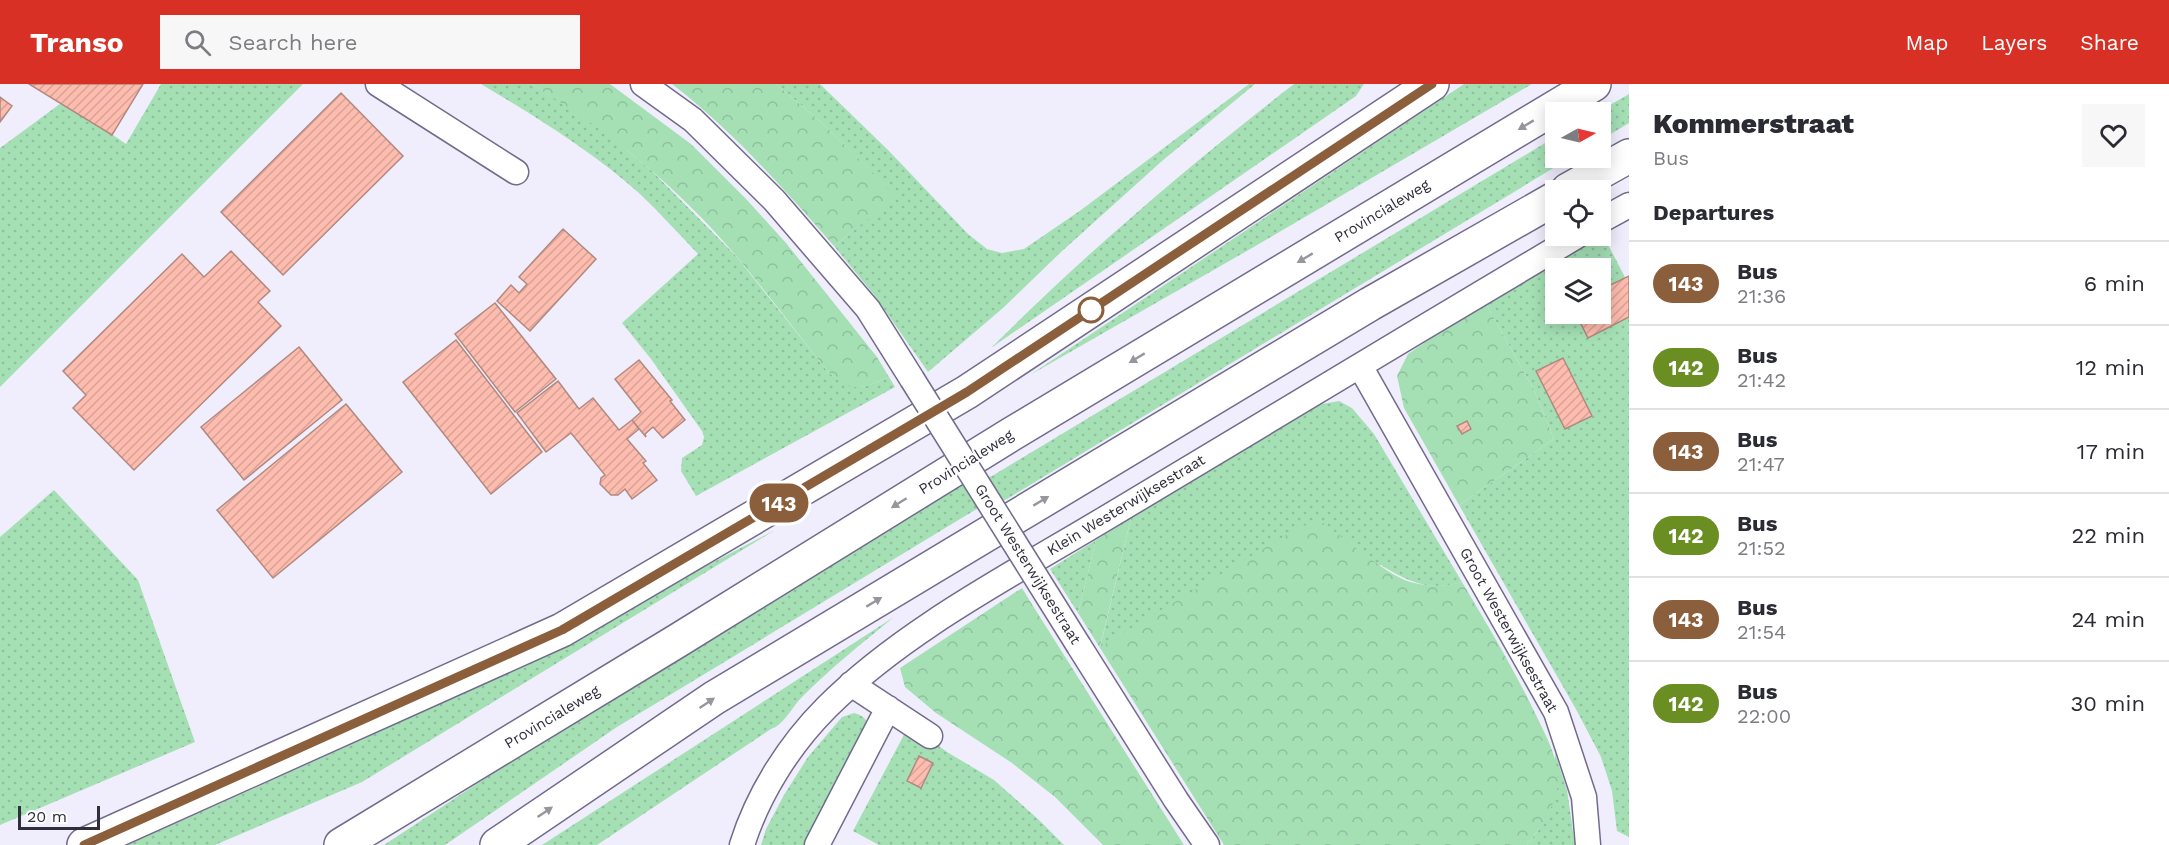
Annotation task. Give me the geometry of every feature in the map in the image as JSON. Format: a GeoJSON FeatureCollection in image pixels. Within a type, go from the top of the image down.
{"type":"FeatureCollection","features":[{"type":"Feature","properties":{"kind":"main road"},"geometry":{"type":"LineString","coordinates":[[84,845],[562,630],[967,392],[1432,84]]}},
{"type":"Feature","properties":{"kind":"main road","name":"Provincialeweg"},"geometry":{"type":"LineString","coordinates":[[341,845],[1010,435],[1594,84]]}},
{"type":"Feature","properties":{"kind":"main road"},"geometry":{"type":"LineString","coordinates":[[1586,180],[1629,156]]}},
{"type":"Feature","properties":{"kind":"main road"},"geometry":{"type":"LineString","coordinates":[[497,845],[714,698],[1370,304],[1545,204]]}},
{"type":"Feature","properties":{"kind":"street"},"geometry":{"type":"LineString","coordinates":[[378,84],[516,172]]}},
{"type":"Feature","properties":{"kind":"street","name":"Groot Westerwijksestraat"},"geometry":{"type":"LineString","coordinates":[[643,84],[693,120],[774,200],[868,309],[1176,800],[1207,845]]}},
{"type":"Feature","properties":{"kind":"street"},"geometry":{"type":"LineString","coordinates":[[1611,215],[1629,205]]}},
{"type":"Feature","properties":{"kind":"street","name":"Klein Westerwijksestraat"},"geometry":{"type":"LineString","coordinates":[[742,845],[747,829],[775,773],[797,741],[851,684],[906,641],[983,592],[1560,246]]}},
{"type":"Feature","properties":{"kind":"street","name":"Groot Westerwijksestraat"},"geometry":{"type":"LineString","coordinates":[[1360,366],[1556,712],[1584,797],[1588,845]]}},
{"type":"Feature","properties":{"kind":"street"},"geometry":{"type":"LineString","coordinates":[[851,684],[930,736]]}},
{"type":"Feature","properties":{"kind":"street"},"geometry":{"type":"LineString","coordinates":[[817,845],[888,708]]}},
{"type":"Feature","properties":{"kind":"green space"},"geometry":{"type":"Polygon","coordinates":[[[161,84],[303,84],[0,387],[0,148],[64,101],[126,144],[161,84]]]}},
{"type":"Feature","properties":{"kind":"green space"},"geometry":{"type":"Polygon","coordinates":[[[481,84],[531,84],[610,136],[652,171],[736,256],[828,372],[851,386],[870,385],[889,377],[895,387],[696,496],[681,471],[682,458],[702,445],[704,437],[702,431],[651,359],[622,323],[698,254],[640,194],[603,163],[543,122],[481,84]]]}},
{"type":"Feature","properties":{"kind":"green space"},"geometry":{"type":"Polygon","coordinates":[[[531,84],[610,84],[691,144],[786,243],[877,357],[889,377],[870,385],[857,387],[845,383],[828,372],[737,257],[691,207],[615,141],[531,84]]]}},
{"type":"Feature","properties":{"kind":"green space"},"geometry":{"type":"Polygon","coordinates":[[[672,84],[776,84],[820,121],[897,196],[834,246],[737,141],[672,84]]]}},
{"type":"Feature","properties":{"kind":"green space"},"geometry":{"type":"Polygon","coordinates":[[[776,84],[820,84],[889,151],[968,234],[987,249],[1002,253],[1024,249],[1081,210],[1249,84],[1255,84],[1162,161],[1003,308],[928,372],[875,296],[834,246],[896,196],[820,121],[776,84]]]}},
{"type":"Feature","properties":{"kind":"green space"},"geometry":{"type":"Polygon","coordinates":[[[1294,84],[1364,84],[1356,96],[991,348],[1138,211],[1294,84]]]}},
{"type":"Feature","properties":{"kind":"green space"},"geometry":{"type":"Polygon","coordinates":[[[1464,84],[1532,84],[1030,375],[1464,84]]]}},
{"type":"Feature","properties":{"kind":"green space"},"geometry":{"type":"Polygon","coordinates":[[[1629,94],[1629,123],[1611,134],[1611,104],[1629,94]]]}},
{"type":"Feature","properties":{"kind":"green space"},"geometry":{"type":"Polygon","coordinates":[[[1545,143],[1545,168],[1553,168],[1007,499],[975,510],[617,727],[445,845],[384,845],[607,698],[960,486],[992,476],[1545,143]]]}},
{"type":"Feature","properties":{"kind":"green space"},"geometry":{"type":"Polygon","coordinates":[[[1584,246],[1609,246],[1629,285],[1629,837],[1617,831],[1612,791],[1601,757],[1459,505],[1554,439],[1535,392],[1486,304],[1545,269],[1545,324],[1611,324],[1611,258],[1564,258],[1584,246]]]}},
{"type":"Feature","properties":{"kind":"green space"},"geometry":{"type":"Polygon","coordinates":[[[1486,304],[1535,392],[1554,439],[1459,505],[1404,408],[1397,376],[1408,354],[1486,304]]]}},
{"type":"Feature","properties":{"kind":"green space"},"geometry":{"type":"Polygon","coordinates":[[[1339,401],[1352,408],[1374,434],[1462,582],[1440,586],[1420,584],[1381,565],[1100,648],[1131,518],[1311,406],[1339,401]]]}},
{"type":"Feature","properties":{"kind":"green space"},"geometry":{"type":"Polygon","coordinates":[[[54,490],[138,580],[195,742],[0,825],[0,537],[54,490]]]}},
{"type":"Feature","properties":{"kind":"green space"},"geometry":{"type":"Polygon","coordinates":[[[1131,518],[1100,647],[1301,526],[1323,523],[1376,563],[1407,581],[1435,586],[1462,582],[1519,681],[1556,762],[1558,779],[1552,806],[1527,845],[1224,845],[1078,613],[1096,540],[1131,518]]]}},
{"type":"Feature","properties":{"kind":"green space"},"geometry":{"type":"Polygon","coordinates":[[[775,530],[362,782],[215,845],[127,845],[366,738],[526,660],[775,530]]]}},
{"type":"Feature","properties":{"kind":"green space"},"geometry":{"type":"Polygon","coordinates":[[[1096,540],[1078,613],[1050,569],[1096,540]]]}},
{"type":"Feature","properties":{"kind":"green space"},"geometry":{"type":"Polygon","coordinates":[[[1022,588],[1184,845],[1103,845],[1055,797],[1012,763],[936,713],[905,687],[900,668],[1022,588]]]}},
{"type":"Feature","properties":{"kind":"green space"},"geometry":{"type":"Polygon","coordinates":[[[894,617],[813,686],[780,724],[597,845],[542,845],[894,617]]]}},
{"type":"Feature","properties":{"kind":"green space"},"geometry":{"type":"Polygon","coordinates":[[[854,713],[865,719],[872,739],[815,845],[761,845],[766,829],[784,795],[808,757],[842,717],[854,713]]]}},
{"type":"Feature","properties":{"kind":"green space"},"geometry":{"type":"Polygon","coordinates":[[[914,728],[947,752],[994,780],[1064,845],[879,845],[853,831],[906,731],[914,728]]]}},
{"type":"Feature","properties":{"kind":"green space"},"geometry":{"type":"Polygon","coordinates":[[[1555,753],[1567,790],[1575,845],[1527,845],[1539,829],[1555,753]]]}},
{"type":"Feature","properties":{"kind":"building"},"geometry":{"type":"Polygon","coordinates":[[[29,84],[143,84],[112,135],[29,84]]]}},
{"type":"Feature","properties":{"kind":"building"},"geometry":{"type":"Polygon","coordinates":[[[341,93],[403,156],[283,275],[221,212],[341,93]]]}},
{"type":"Feature","properties":{"kind":"building"},"geometry":{"type":"Polygon","coordinates":[[[0,97],[12,106],[0,122],[0,97]]]}},
{"type":"Feature","properties":{"kind":"building"},"geometry":{"type":"Polygon","coordinates":[[[563,229],[596,259],[530,331],[497,301],[511,285],[519,293],[527,284],[519,277],[563,229]]]}},
{"type":"Feature","properties":{"kind":"building"},"geometry":{"type":"Polygon","coordinates":[[[231,251],[270,291],[258,302],[281,326],[134,470],[73,408],[86,395],[63,371],[182,254],[204,277],[231,251]]]}},
{"type":"Feature","properties":{"kind":"building"},"geometry":{"type":"Polygon","coordinates":[[[1629,276],[1629,317],[1588,338],[1581,324],[1611,324],[1611,285],[1629,276]]]}},
{"type":"Feature","properties":{"kind":"building"},"geometry":{"type":"Polygon","coordinates":[[[495,303],[556,379],[515,412],[455,334],[495,303]]]}},
{"type":"Feature","properties":{"kind":"building"},"geometry":{"type":"Polygon","coordinates":[[[456,340],[542,452],[491,494],[403,382],[456,340]]]}},
{"type":"Feature","properties":{"kind":"building"},"geometry":{"type":"Polygon","coordinates":[[[299,347],[342,400],[244,480],[201,427],[299,347]]]}},
{"type":"Feature","properties":{"kind":"building"},"geometry":{"type":"Polygon","coordinates":[[[1563,358],[1592,416],[1565,429],[1536,371],[1563,358]]]}},
{"type":"Feature","properties":{"kind":"building"},"geometry":{"type":"Polygon","coordinates":[[[639,360],[672,400],[670,401],[685,420],[663,438],[653,427],[645,434],[646,437],[632,420],[641,412],[615,379],[639,360]]]}},
{"type":"Feature","properties":{"kind":"building"},"geometry":{"type":"Polygon","coordinates":[[[558,381],[579,409],[593,398],[619,430],[632,420],[639,429],[627,439],[646,461],[643,463],[657,480],[632,499],[625,489],[618,495],[611,495],[600,484],[601,478],[605,475],[571,433],[546,452],[517,413],[558,381]]]}},
{"type":"Feature","properties":{"kind":"building"},"geometry":{"type":"Polygon","coordinates":[[[346,404],[402,472],[273,578],[217,510],[346,404]]]}},
{"type":"Feature","properties":{"kind":"building"},"geometry":{"type":"Polygon","coordinates":[[[1467,421],[1471,429],[1462,434],[1457,426],[1467,421]]]}},
{"type":"Feature","properties":{"kind":"building"},"geometry":{"type":"Polygon","coordinates":[[[919,756],[933,763],[921,788],[907,781],[919,756]]]}},
{"type":"Feature","properties":{"kind":"bus line","name":"143"},"geometry":{"type":"LineString","coordinates":[[84,845],[562,630],[967,392],[1432,84]]}}]}
